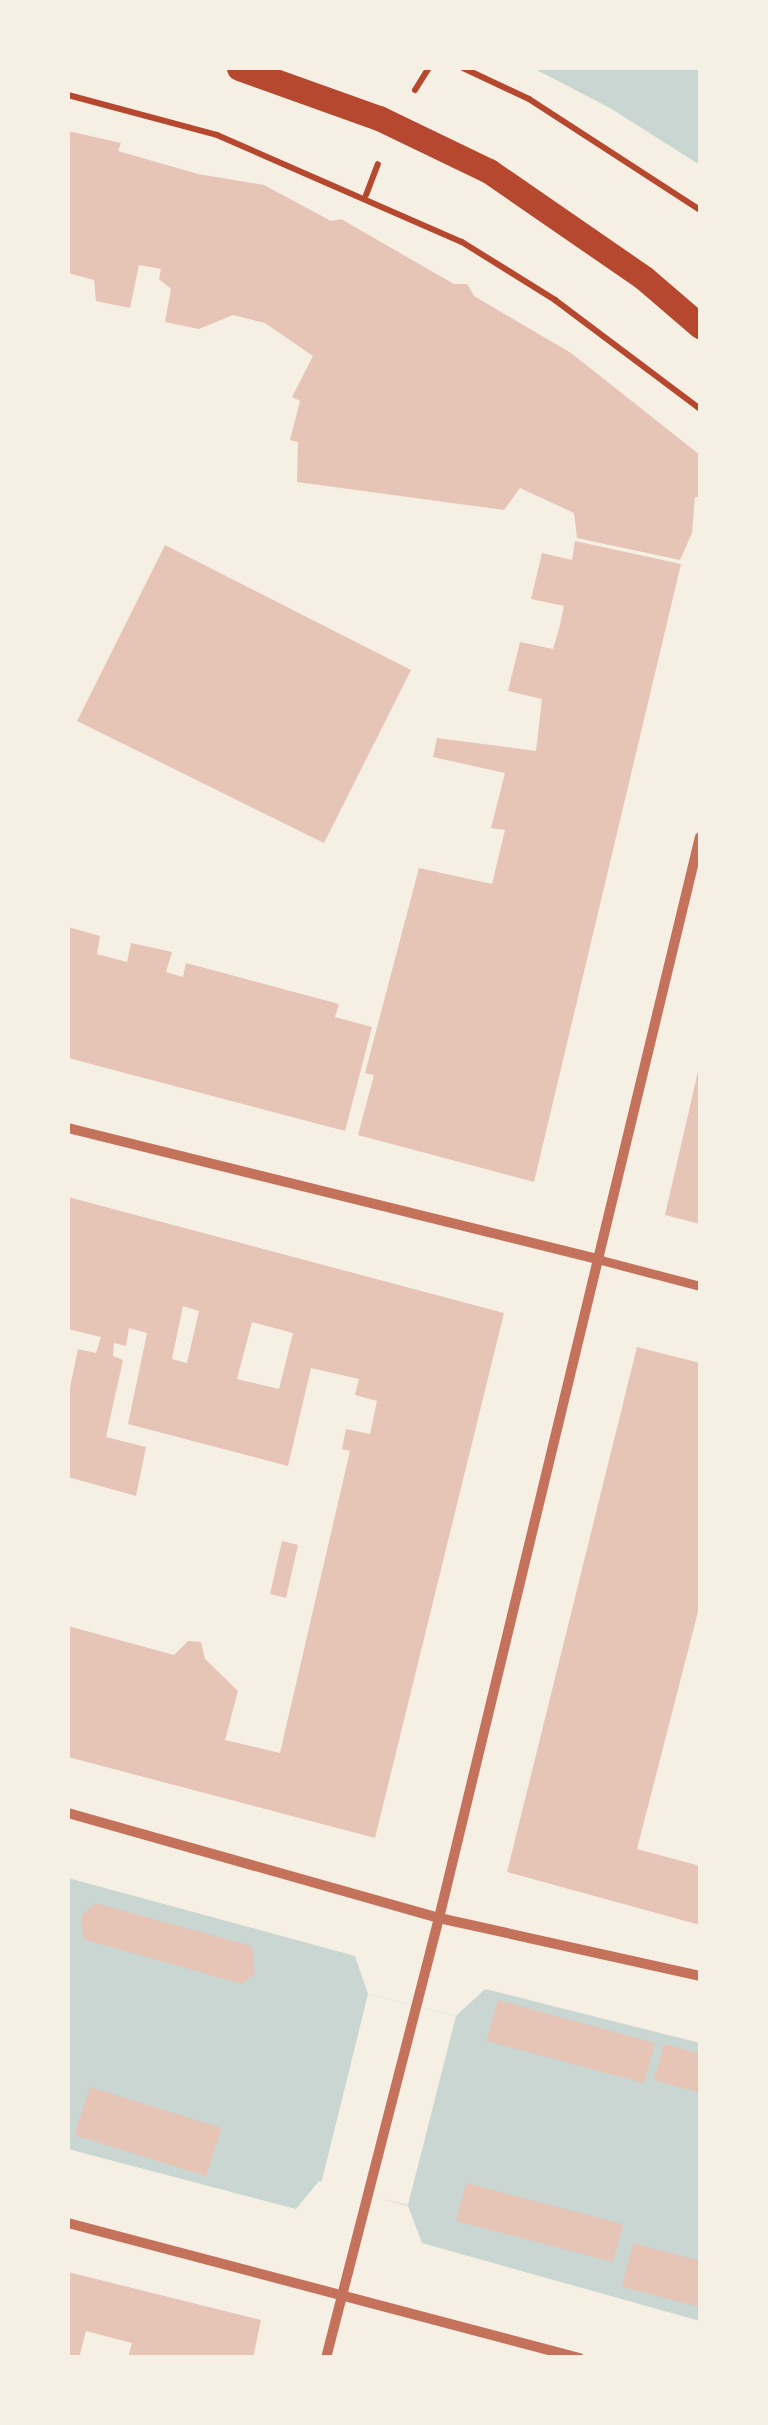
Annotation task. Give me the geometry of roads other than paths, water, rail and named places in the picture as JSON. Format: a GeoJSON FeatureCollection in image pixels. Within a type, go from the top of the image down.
{"type":"FeatureCollection","features":[{"type":"Feature","properties":{"kind":"main road"},"geometry":{"type":"LineString","coordinates":[[239,68],[379,118],[489,172],[644,278],[700,326]]}},
{"type":"Feature","properties":{"kind":"street"},"geometry":{"type":"LineString","coordinates":[[326,2358],[601,1260],[700,838]]}},
{"type":"Feature","properties":{"kind":"street"},"geometry":{"type":"LineString","coordinates":[[68,1128],[700,1286]]}},
{"type":"Feature","properties":{"kind":"street"},"geometry":{"type":"LineString","coordinates":[[68,1813],[439,1918],[700,1976]]}},
{"type":"Feature","properties":{"kind":"street"},"geometry":{"type":"LineString","coordinates":[[68,2223],[578,2358]]}}]}
